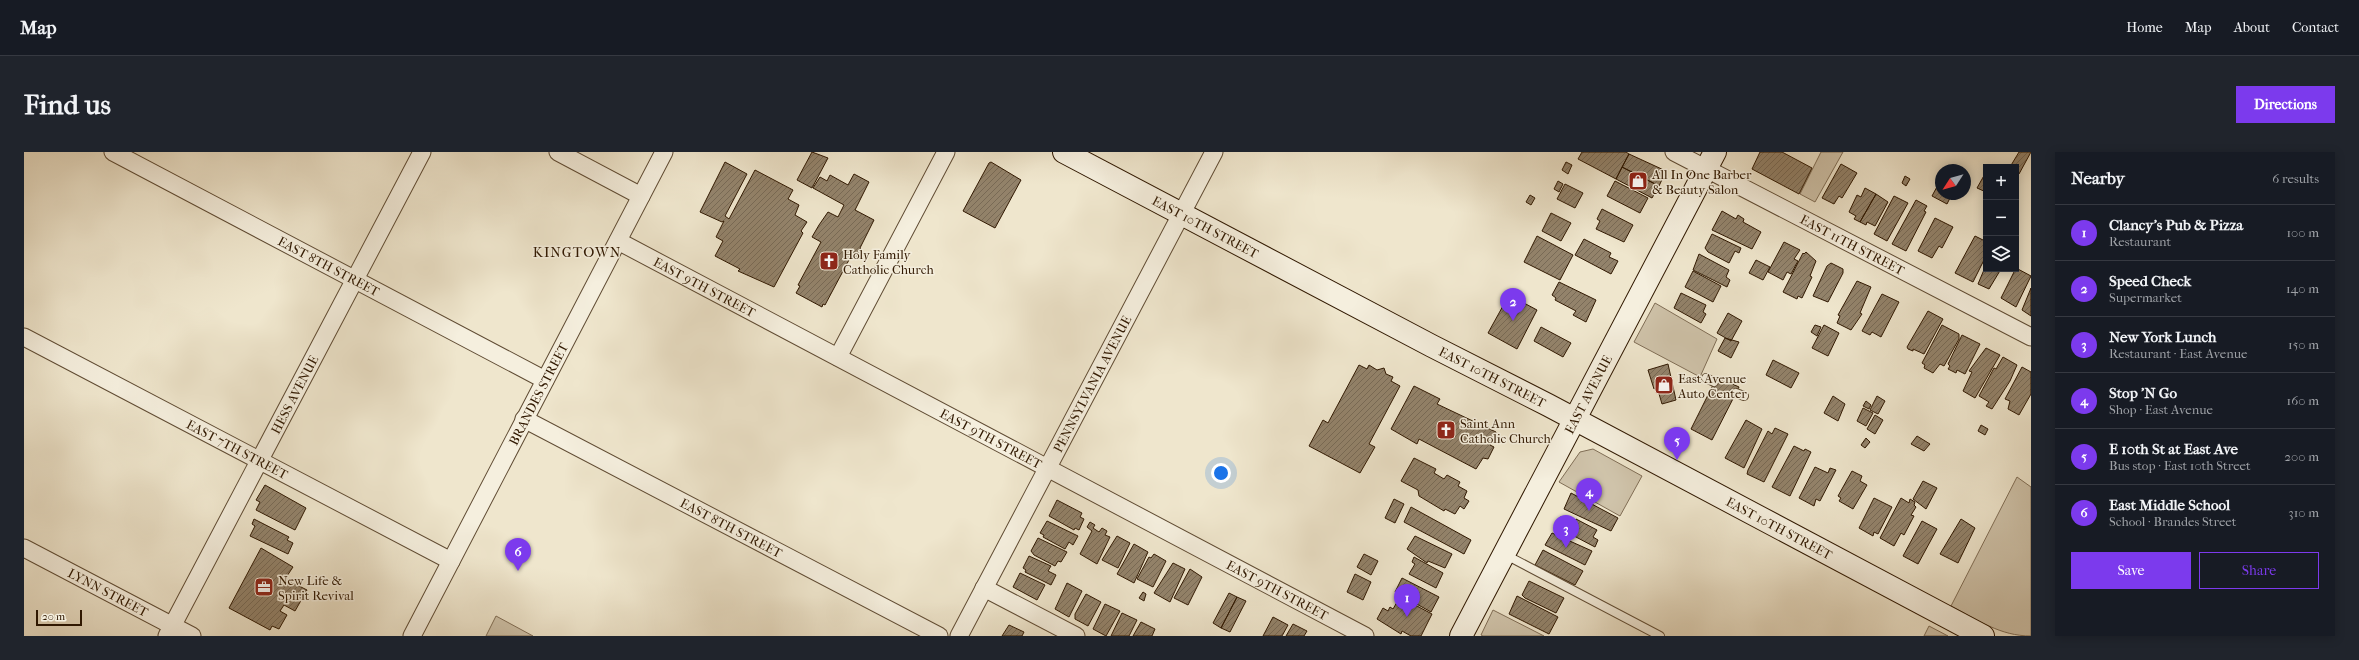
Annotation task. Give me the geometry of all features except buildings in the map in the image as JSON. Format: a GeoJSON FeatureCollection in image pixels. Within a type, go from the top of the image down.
{"type":"FeatureCollection","features":[{"type":"Feature","properties":{"kind":"street","name":"EAST 8TH STREET"},"geometry":{"type":"LineString","coordinates":[[113,152],[545,380]]}},
{"type":"Feature","properties":{"kind":"street","name":"HESS AVENUE"},"geometry":{"type":"LineString","coordinates":[[170,631],[422,152]]}},
{"type":"Feature","properties":{"kind":"street"},"geometry":{"type":"LineString","coordinates":[[558,152],[641,196]]}},
{"type":"Feature","properties":{"kind":"street","name":"BRANDES STREET"},"geometry":{"type":"LineString","coordinates":[[412,636],[664,152]]}},
{"type":"Feature","properties":{"kind":"street"},"geometry":{"type":"LineString","coordinates":[[838,357],[946,152]]}},
{"type":"Feature","properties":{"kind":"street","name":"EAST 10TH STREET"},"geometry":{"type":"LineString","coordinates":[[1064,152],[1575,419],[1983,636]]}},
{"type":"Feature","properties":{"kind":"street","name":"PENNSYLVANIA AVENUE"},"geometry":{"type":"LineString","coordinates":[[959,636],[1214,152]]}},
{"type":"Feature","properties":{"kind":"street","name":"EAST 11TH STREET"},"geometry":{"type":"LineString","coordinates":[[1674,152],[1710,160],[2031,337]]}},
{"type":"Feature","properties":{"kind":"street","name":"EAST AVENUE"},"geometry":{"type":"LineString","coordinates":[[1461,636],[1559,446],[1575,419],[1710,160]]}},
{"type":"Feature","properties":{"kind":"street","name":"EAST 9TH STREET"},"geometry":{"type":"LineString","coordinates":[[618,241],[1365,636]]}},
{"type":"Feature","properties":{"kind":"street","name":"EAST 7TH STREET"},"geometry":{"type":"LineString","coordinates":[[24,337],[451,561]]}},
{"type":"Feature","properties":{"kind":"street","name":"EAST 8TH STREET"},"geometry":{"type":"LineString","coordinates":[[524,420],[939,636]]}},
{"type":"Feature","properties":{"kind":"street","name":"LYNN STREET"},"geometry":{"type":"LineString","coordinates":[[24,548],[170,631],[192,636]]}},
{"type":"Feature","properties":{"kind":"street"},"geometry":{"type":"LineString","coordinates":[[984,588],[1076,636]]}},
{"type":"Feature","properties":{"kind":"lane"},"geometry":{"type":"LineString","coordinates":[[1706,378],[1714,382]]}},
{"type":"Feature","properties":{"kind":"lane"},"geometry":{"type":"LineString","coordinates":[[1504,554],[1660,636]]}},
{"type":"Feature","properties":{"kind":"shaded area"},"geometry":{"type":"Polygon","coordinates":[[[1821,152],[1843,152],[1815,202],[1800,194],[1821,152]]]}},
{"type":"Feature","properties":{"kind":"shaded area"},"geometry":{"type":"Polygon","coordinates":[[[1655,303],[1717,339],[1700,377],[1634,342],[1655,303]]]}},
{"type":"Feature","properties":{"kind":"shaded area"},"geometry":{"type":"Polygon","coordinates":[[[1593,449],[1642,476],[1620,516],[1559,482],[1580,452],[1593,449]]]}},
{"type":"Feature","properties":{"kind":"shaded area"},"geometry":{"type":"Polygon","coordinates":[[[2017,477],[2031,487],[2031,636],[1999,630],[1980,622],[1951,606],[2017,477]]]}},
{"type":"Feature","properties":{"kind":"shaded area"},"geometry":{"type":"Polygon","coordinates":[[[1493,610],[1544,636],[1481,635],[1493,610]]]}},
{"type":"Feature","properties":{"kind":"shaded area"},"geometry":{"type":"Polygon","coordinates":[[[496,616],[533,636],[486,636],[496,616]]]}},
{"type":"Feature","properties":{"kind":"shaded area"},"geometry":{"type":"Polygon","coordinates":[[[1929,626],[1948,636],[1924,636],[1929,626]]]}},
{"type":"Feature","properties":{"kind":"place","name":"All In One Barber & Beauty Salon"},"geometry":{"type":"Point","coordinates":[1638,181]}},
{"type":"Feature","properties":{"kind":"place","name":"Holy Family Catholic Church"},"geometry":{"type":"Point","coordinates":[829,261]}},
{"type":"Feature","properties":{"kind":"place","name":"Speed Check"},"geometry":{"type":"Point","coordinates":[1513,321]}},
{"type":"Feature","properties":{"kind":"place","name":"East Avenue Auto Center"},"geometry":{"type":"Point","coordinates":[1664,385]}},
{"type":"Feature","properties":{"kind":"place","name":"Saint Ann Catholic Church"},"geometry":{"type":"Point","coordinates":[1446,430]}},
{"type":"Feature","properties":{"kind":"place","name":"E 10th St at East Ave"},"geometry":{"type":"Point","coordinates":[1677,460]}},
{"type":"Feature","properties":{"kind":"place","name":"Stop 'N Go"},"geometry":{"type":"Point","coordinates":[1589,511]}},
{"type":"Feature","properties":{"kind":"place","name":"New York Lunch"},"geometry":{"type":"Point","coordinates":[1566,548]}},
{"type":"Feature","properties":{"kind":"place","name":"East Middle School"},"geometry":{"type":"Point","coordinates":[518,571]}},
{"type":"Feature","properties":{"kind":"place","name":"New Life & Spirit Revival"},"geometry":{"type":"Point","coordinates":[264,587]}},
{"type":"Feature","properties":{"kind":"place","name":"Clancy's Pub & Pizza"},"geometry":{"type":"Point","coordinates":[1407,617]}},
{"type":"Feature","properties":{"kind":"district","name":"KINGTOWN"},"geometry":{"type":"Point","coordinates":[577,252]}}]}
